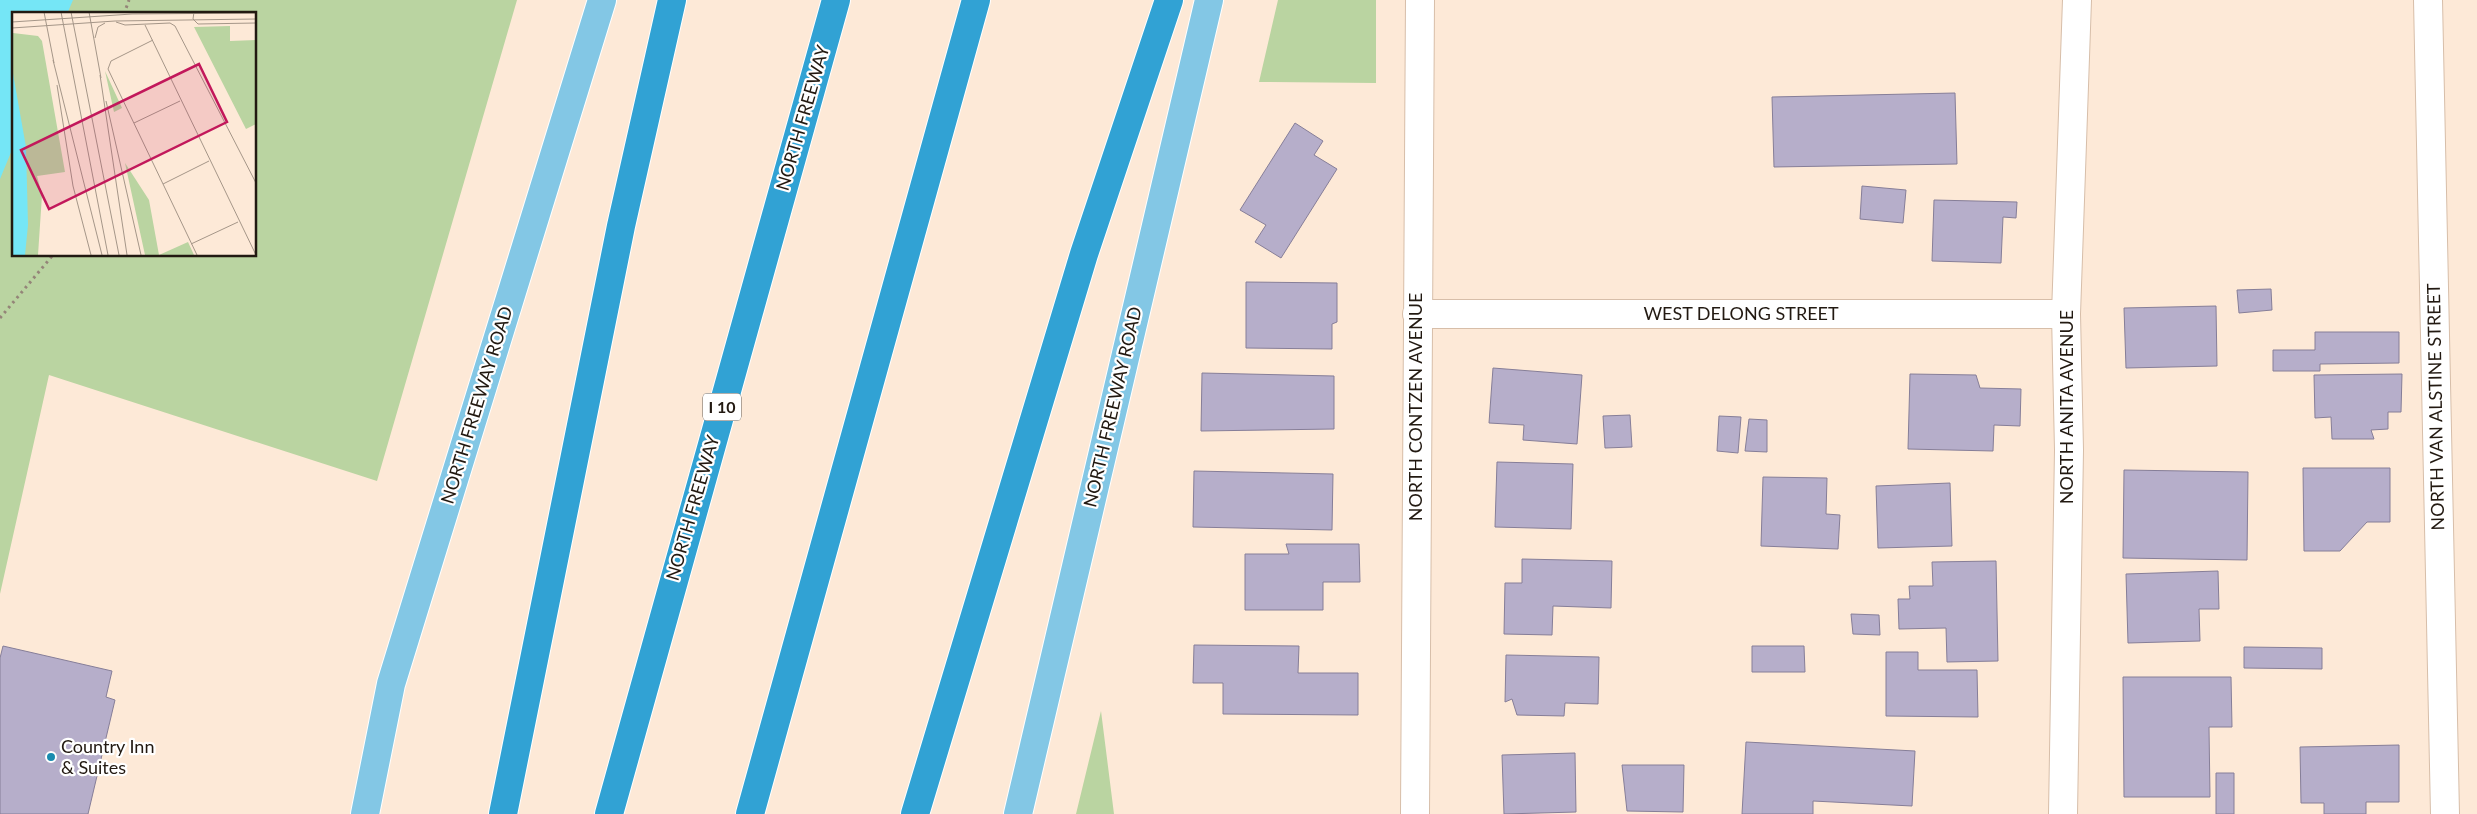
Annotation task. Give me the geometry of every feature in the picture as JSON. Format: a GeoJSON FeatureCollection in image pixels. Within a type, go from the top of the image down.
{"type":"FeatureCollection","features":[{"type":"Feature","properties":{"kind":"highway"},"geometry":{"type":"LineString","coordinates":[[503,814],[619,235],[672,0]]}},
{"type":"Feature","properties":{"kind":"highway","name":"NORTH FREEWAY"},"geometry":{"type":"LineString","coordinates":[[609,814],[836,0]]}},
{"type":"Feature","properties":{"kind":"highway"},"geometry":{"type":"LineString","coordinates":[[750,814],[976,0]]}},
{"type":"Feature","properties":{"kind":"highway"},"geometry":{"type":"LineString","coordinates":[[915,814],[1084,254],[1169,0]]}},
{"type":"Feature","properties":{"kind":"main road","name":"NORTH FREEWAY ROAD"},"geometry":{"type":"LineString","coordinates":[[365,814],[391,684],[602,0]]}},
{"type":"Feature","properties":{"kind":"main road","name":"NORTH FREEWAY ROAD"},"geometry":{"type":"LineString","coordinates":[[1018,814],[1209,0]]}},
{"type":"Feature","properties":{"kind":"street","name":"NORTH CONTZEN AVENUE"},"geometry":{"type":"LineString","coordinates":[[1415,814],[1420,0]]}},
{"type":"Feature","properties":{"kind":"street","name":"NORTH ANITA AVENUE"},"geometry":{"type":"LineString","coordinates":[[2063,814],[2069,450],[2066,314],[2077,0]]}},
{"type":"Feature","properties":{"kind":"street","name":"NORTH VAN ALSTINE STREET"},"geometry":{"type":"LineString","coordinates":[[2428,0],[2444,814]]}},
{"type":"Feature","properties":{"kind":"street","name":"WEST DELONG STREET"},"geometry":{"type":"LineString","coordinates":[[1417,314],[2066,314]]}},
{"type":"Feature","properties":{"kind":"path"},"geometry":{"type":"LineString","coordinates":[[125,12],[129,0]]}},
{"type":"Feature","properties":{"kind":"path"},"geometry":{"type":"LineString","coordinates":[[0,318],[52,256]]}},
{"type":"Feature","properties":{"kind":"green space"},"geometry":{"type":"Polygon","coordinates":[[[0,0],[517,0],[377,481],[49,375],[0,594],[0,0]]]}},
{"type":"Feature","properties":{"kind":"green space"},"geometry":{"type":"Polygon","coordinates":[[[1278,0],[1376,0],[1376,83],[1259,82],[1278,0]]]}},
{"type":"Feature","properties":{"kind":"green space"},"geometry":{"type":"Polygon","coordinates":[[[1101,711],[1114,814],[1076,814],[1101,711]]]}},
{"type":"Feature","properties":{"kind":"water"},"geometry":{"type":"Polygon","coordinates":[[[0,0],[73,0],[68,12],[12,12],[12,150],[0,179],[0,0]]]}},
{"type":"Feature","properties":{"kind":"building"},"geometry":{"type":"Polygon","coordinates":[[[1955,93],[1957,164],[1774,167],[1772,97],[1955,93]]]}},
{"type":"Feature","properties":{"kind":"building"},"geometry":{"type":"Polygon","coordinates":[[[1295,123],[1323,141],[1314,155],[1337,169],[1281,258],[1255,242],[1266,225],[1240,210],[1295,123]]]}},
{"type":"Feature","properties":{"kind":"building"},"geometry":{"type":"Polygon","coordinates":[[[1862,186],[1906,190],[1903,223],[1860,219],[1862,186]]]}},
{"type":"Feature","properties":{"kind":"building"},"geometry":{"type":"Polygon","coordinates":[[[1934,200],[2017,202],[2016,218],[2003,217],[2001,263],[1932,261],[1934,200]]]}},
{"type":"Feature","properties":{"kind":"building"},"geometry":{"type":"Polygon","coordinates":[[[1246,282],[1337,283],[1337,322],[1332,324],[1332,349],[1246,348],[1246,282]]]}},
{"type":"Feature","properties":{"kind":"building"},"geometry":{"type":"Polygon","coordinates":[[[2271,289],[2272,310],[2239,313],[2237,290],[2271,289]]]}},
{"type":"Feature","properties":{"kind":"building"},"geometry":{"type":"Polygon","coordinates":[[[2216,306],[2217,366],[2126,368],[2124,308],[2216,306]]]}},
{"type":"Feature","properties":{"kind":"building"},"geometry":{"type":"Polygon","coordinates":[[[2315,332],[2399,332],[2399,363],[2320,364],[2320,371],[2273,371],[2273,350],[2315,350],[2315,332]]]}},
{"type":"Feature","properties":{"kind":"building"},"geometry":{"type":"Polygon","coordinates":[[[1493,368],[1582,375],[1577,444],[1523,440],[1524,425],[1489,423],[1493,368]]]}},
{"type":"Feature","properties":{"kind":"building"},"geometry":{"type":"Polygon","coordinates":[[[1202,373],[1334,376],[1334,429],[1201,431],[1202,373]]]}},
{"type":"Feature","properties":{"kind":"building"},"geometry":{"type":"Polygon","coordinates":[[[1910,374],[1976,375],[1980,388],[2021,389],[2020,426],[1994,425],[1993,451],[1908,449],[1910,374]]]}},
{"type":"Feature","properties":{"kind":"building"},"geometry":{"type":"Polygon","coordinates":[[[2402,374],[2401,412],[2388,412],[2388,429],[2371,430],[2374,439],[2332,439],[2331,417],[2315,418],[2314,375],[2402,374]]]}},
{"type":"Feature","properties":{"kind":"building"},"geometry":{"type":"Polygon","coordinates":[[[1630,415],[1632,447],[1605,448],[1603,416],[1630,415]]]}},
{"type":"Feature","properties":{"kind":"building"},"geometry":{"type":"Polygon","coordinates":[[[1719,416],[1741,417],[1738,453],[1717,451],[1719,416]]]}},
{"type":"Feature","properties":{"kind":"building"},"geometry":{"type":"Polygon","coordinates":[[[1749,419],[1767,420],[1767,452],[1745,451],[1749,419]]]}},
{"type":"Feature","properties":{"kind":"building"},"geometry":{"type":"Polygon","coordinates":[[[1497,462],[1573,464],[1571,529],[1495,527],[1497,462]]]}},
{"type":"Feature","properties":{"kind":"building"},"geometry":{"type":"Polygon","coordinates":[[[2303,468],[2390,468],[2390,522],[2367,522],[2340,551],[2304,551],[2303,468]]]}},
{"type":"Feature","properties":{"kind":"building"},"geometry":{"type":"Polygon","coordinates":[[[2124,470],[2248,472],[2247,560],[2123,558],[2124,470]]]}},
{"type":"Feature","properties":{"kind":"building"},"geometry":{"type":"Polygon","coordinates":[[[1194,471],[1333,474],[1332,530],[1193,527],[1194,471]]]}},
{"type":"Feature","properties":{"kind":"building"},"geometry":{"type":"Polygon","coordinates":[[[1763,477],[1827,478],[1826,514],[1840,515],[1838,549],[1761,546],[1763,477]]]}},
{"type":"Feature","properties":{"kind":"building"},"geometry":{"type":"Polygon","coordinates":[[[1950,483],[1952,546],[1878,548],[1876,486],[1950,483]]]}},
{"type":"Feature","properties":{"kind":"building"},"geometry":{"type":"Polygon","coordinates":[[[1286,544],[1359,544],[1360,582],[1323,582],[1323,610],[1245,610],[1245,554],[1289,554],[1286,544]]]}},
{"type":"Feature","properties":{"kind":"building"},"geometry":{"type":"Polygon","coordinates":[[[1522,559],[1612,561],[1611,608],[1553,606],[1552,635],[1504,634],[1505,583],[1522,583],[1522,559]]]}},
{"type":"Feature","properties":{"kind":"building"},"geometry":{"type":"Polygon","coordinates":[[[1996,561],[1998,661],[1947,662],[1946,628],[1899,629],[1898,599],[1910,599],[1909,586],[1933,586],[1932,562],[1996,561]]]}},
{"type":"Feature","properties":{"kind":"building"},"geometry":{"type":"Polygon","coordinates":[[[2218,571],[2219,609],[2199,609],[2200,641],[2128,643],[2126,574],[2218,571]]]}},
{"type":"Feature","properties":{"kind":"building"},"geometry":{"type":"Polygon","coordinates":[[[1851,614],[1879,615],[1880,635],[1853,634],[1851,614]]]}},
{"type":"Feature","properties":{"kind":"building"},"geometry":{"type":"Polygon","coordinates":[[[1194,645],[1299,646],[1298,673],[1358,673],[1358,715],[1223,714],[1223,683],[1193,683],[1194,645]]]}},
{"type":"Feature","properties":{"kind":"building","name":"Country Inn & Suites"},"geometry":{"type":"Polygon","coordinates":[[[3,646],[112,671],[106,697],[115,700],[88,814],[0,814],[0,658],[3,646]]]}},
{"type":"Feature","properties":{"kind":"building"},"geometry":{"type":"Polygon","coordinates":[[[1752,646],[1804,646],[1805,672],[1752,672],[1752,646]]]}},
{"type":"Feature","properties":{"kind":"building"},"geometry":{"type":"Polygon","coordinates":[[[2244,647],[2322,648],[2322,669],[2244,668],[2244,647]]]}},
{"type":"Feature","properties":{"kind":"building"},"geometry":{"type":"Polygon","coordinates":[[[1886,652],[1918,652],[1918,670],[1977,670],[1978,717],[1886,716],[1886,652]]]}},
{"type":"Feature","properties":{"kind":"building"},"geometry":{"type":"Polygon","coordinates":[[[1506,655],[1599,657],[1598,704],[1565,703],[1564,716],[1517,715],[1512,699],[1505,702],[1506,655]]]}},
{"type":"Feature","properties":{"kind":"building"},"geometry":{"type":"Polygon","coordinates":[[[2123,677],[2231,677],[2232,727],[2209,727],[2210,797],[2124,797],[2123,677]]]}},
{"type":"Feature","properties":{"kind":"building"},"geometry":{"type":"Polygon","coordinates":[[[1746,742],[1915,751],[1912,806],[1813,801],[1813,814],[1742,814],[1746,742]]]}},
{"type":"Feature","properties":{"kind":"building"},"geometry":{"type":"Polygon","coordinates":[[[2399,745],[2399,802],[2366,802],[2366,814],[2324,814],[2324,803],[2301,803],[2300,747],[2399,745]]]}},
{"type":"Feature","properties":{"kind":"building"},"geometry":{"type":"Polygon","coordinates":[[[1575,753],[1576,812],[1504,814],[1502,755],[1575,753]]]}},
{"type":"Feature","properties":{"kind":"building"},"geometry":{"type":"Polygon","coordinates":[[[1622,765],[1684,765],[1683,812],[1627,811],[1622,765]]]}},
{"type":"Feature","properties":{"kind":"building"},"geometry":{"type":"Polygon","coordinates":[[[2216,773],[2234,773],[2234,814],[2216,814],[2216,773]]]}},
{"type":"Feature","properties":{"kind":"place","name":"Country Inn & Suites"},"geometry":{"type":"Point","coordinates":[51,757]}}]}
